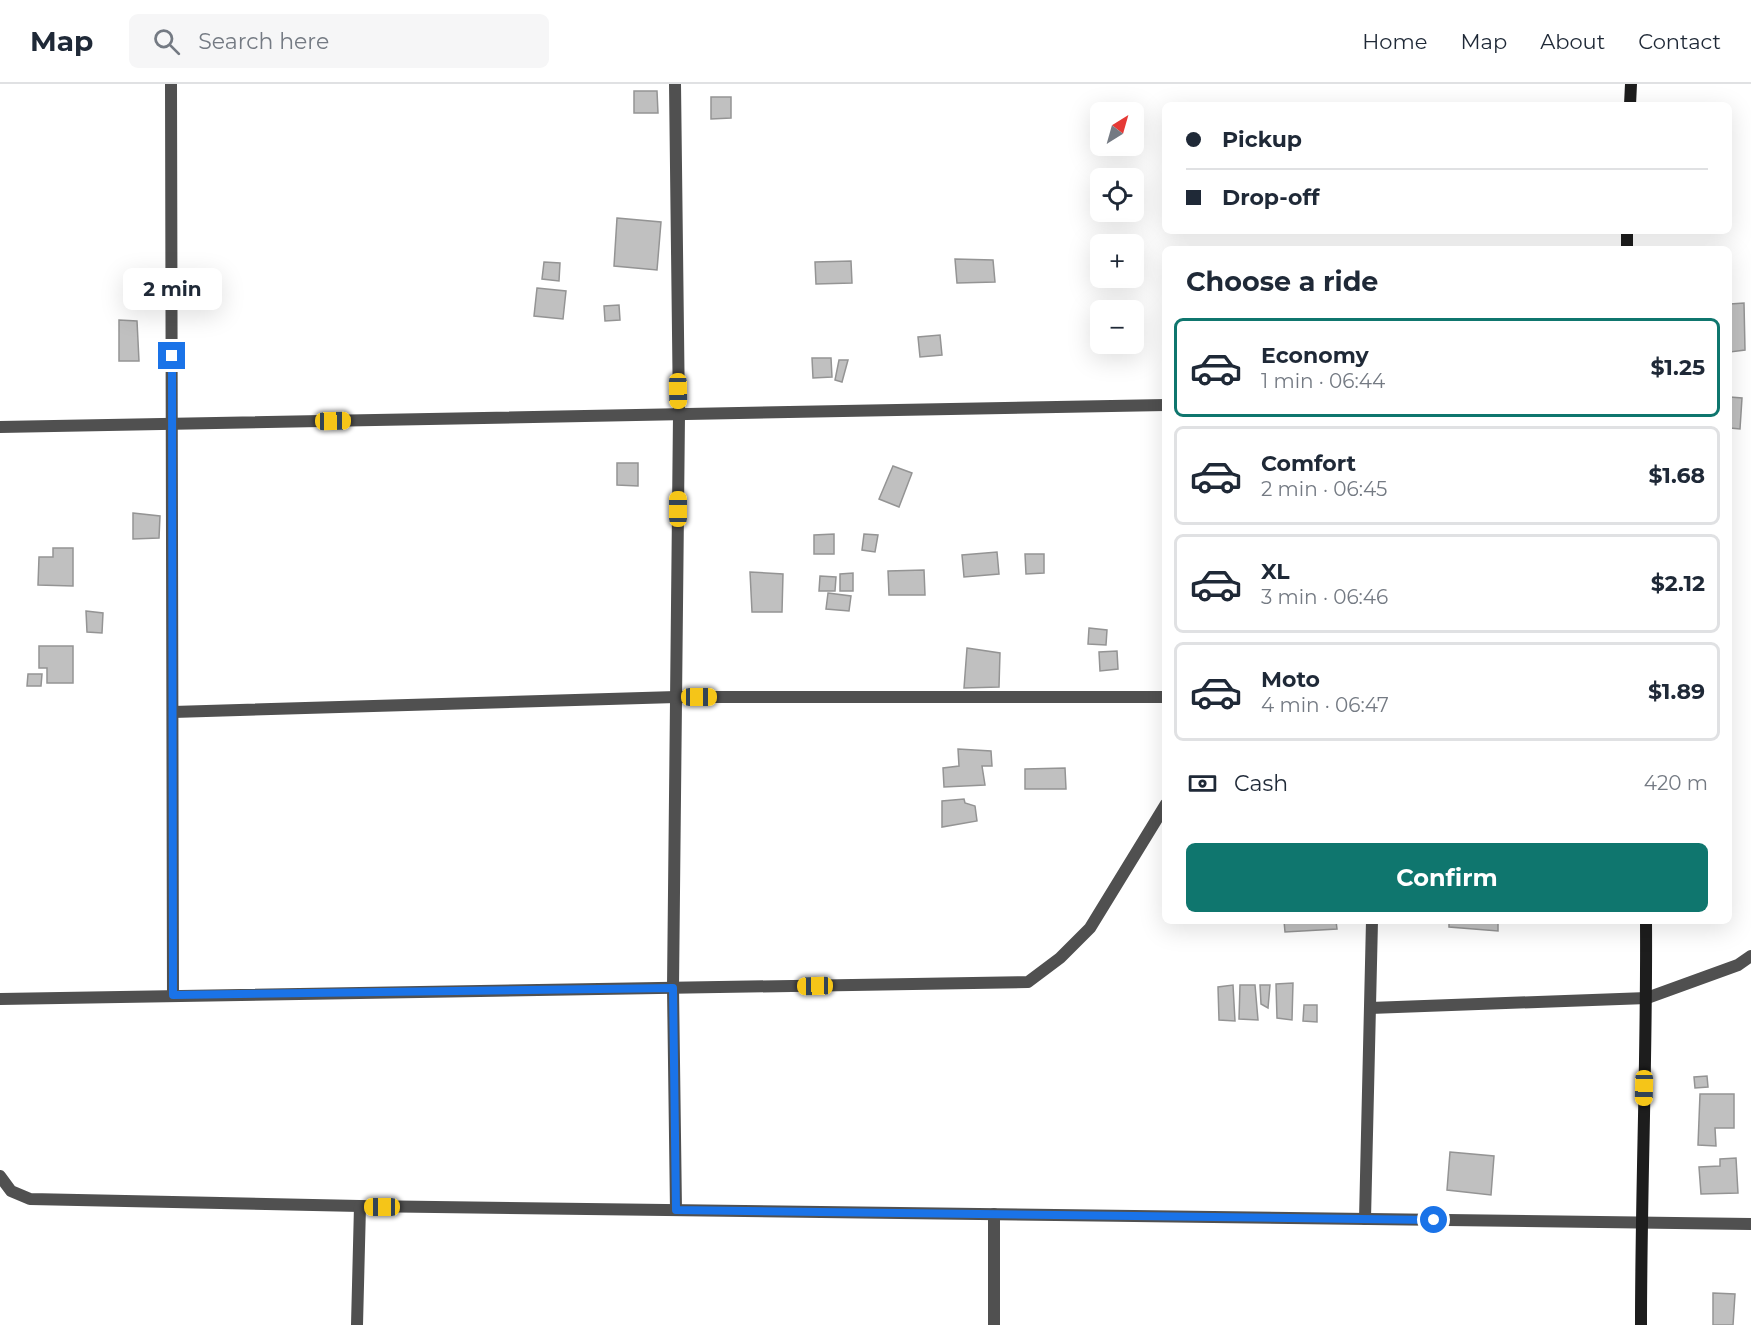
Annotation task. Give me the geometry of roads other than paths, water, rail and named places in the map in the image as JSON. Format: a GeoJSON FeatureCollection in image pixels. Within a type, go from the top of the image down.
{"type":"FeatureCollection","features":[{"type":"Feature","properties":{"kind":"street"},"geometry":{"type":"LineString","coordinates":[[171,84],[173,995]]}},
{"type":"Feature","properties":{"kind":"street"},"geometry":{"type":"LineString","coordinates":[[675,84],[679,415],[673,988],[676,1210]]}},
{"type":"Feature","properties":{"kind":"street"},"geometry":{"type":"LineString","coordinates":[[1630,102],[1631,84]]}},
{"type":"Feature","properties":{"kind":"street"},"geometry":{"type":"LineString","coordinates":[[0,427],[1162,405]]}},
{"type":"Feature","properties":{"kind":"street"},"geometry":{"type":"LineString","coordinates":[[172,712],[676,697],[1162,697]]}},
{"type":"Feature","properties":{"kind":"street"},"geometry":{"type":"LineString","coordinates":[[0,999],[1028,982],[1060,958],[1090,928],[1162,811]]}},
{"type":"Feature","properties":{"kind":"street"},"geometry":{"type":"LineString","coordinates":[[1365,1219],[1372,924]]}},
{"type":"Feature","properties":{"kind":"street"},"geometry":{"type":"LineString","coordinates":[[1641,1325],[1641,1223],[1647,998],[1646,924]]}},
{"type":"Feature","properties":{"kind":"street"},"geometry":{"type":"LineString","coordinates":[[1370,1008],[1647,998],[1737,965],[1751,956]]}},
{"type":"Feature","properties":{"kind":"street"},"geometry":{"type":"LineString","coordinates":[[0,1176],[11,1191],[30,1199],[360,1206],[1751,1224]]}},
{"type":"Feature","properties":{"kind":"street"},"geometry":{"type":"LineString","coordinates":[[357,1325],[360,1206]]}},
{"type":"Feature","properties":{"kind":"street"},"geometry":{"type":"LineString","coordinates":[[994,1214],[994,1325]]}}]}
